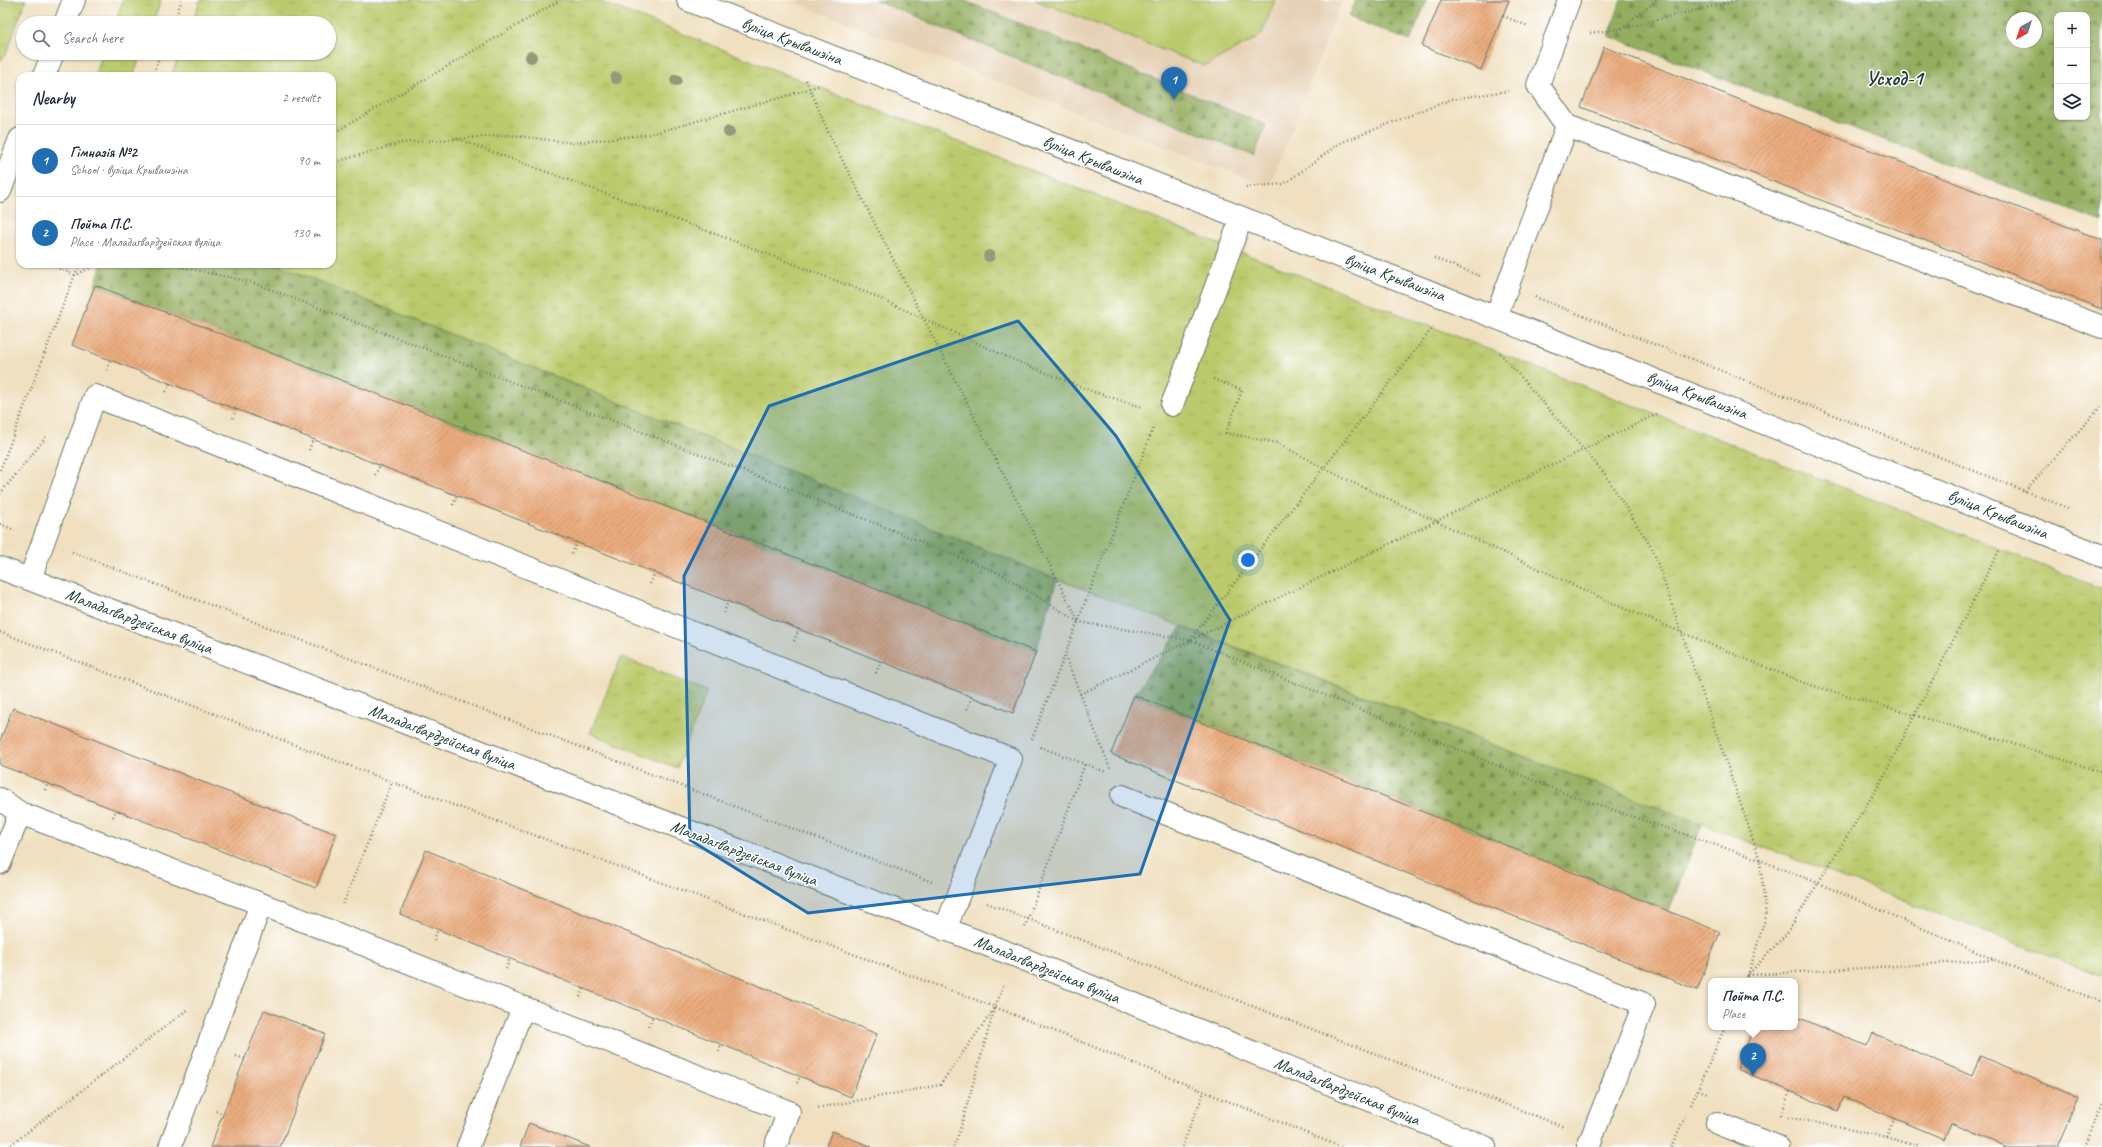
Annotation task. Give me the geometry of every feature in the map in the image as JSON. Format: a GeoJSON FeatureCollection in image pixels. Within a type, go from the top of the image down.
{"type":"FeatureCollection","features":[{"type":"Feature","properties":{"kind":"street"},"geometry":{"type":"LineString","coordinates":[[68,16],[74,0]]}},
{"type":"Feature","properties":{"kind":"street","name":"вуліца Крывашэіна"},"geometry":{"type":"LineString","coordinates":[[688,0],[866,69],[1241,219],[1455,300],[2015,520],[2102,556]]}},
{"type":"Feature","properties":{"kind":"street"},"geometry":{"type":"LineString","coordinates":[[1569,0],[1538,85],[1567,126],[2102,327]]}},
{"type":"Feature","properties":{"kind":"street"},"geometry":{"type":"LineString","coordinates":[[46,72],[50,60]]}},
{"type":"Feature","properties":{"kind":"street"},"geometry":{"type":"LineString","coordinates":[[1496,317],[1567,126]]}},
{"type":"Feature","properties":{"kind":"street"},"geometry":{"type":"LineString","coordinates":[[0,191],[11,150]]}},
{"type":"Feature","properties":{"kind":"street"},"geometry":{"type":"LineString","coordinates":[[1172,405],[1241,219]]}},
{"type":"Feature","properties":{"kind":"street"},"geometry":{"type":"LineString","coordinates":[[30,579],[95,396],[1011,759],[945,930]]}},
{"type":"Feature","properties":{"kind":"street","name":"Маладагвардзейская вуліца"},"geometry":{"type":"LineString","coordinates":[[0,568],[1016,956],[1485,1147]]}},
{"type":"Feature","properties":{"kind":"street"},"geometry":{"type":"LineString","coordinates":[[1122,796],[1644,1004],[1590,1143]]}},
{"type":"Feature","properties":{"kind":"street"},"geometry":{"type":"LineString","coordinates":[[0,799],[20,813],[261,904],[789,1112],[775,1147]]}},
{"type":"Feature","properties":{"kind":"street"},"geometry":{"type":"LineString","coordinates":[[0,863],[20,813]]}},
{"type":"Feature","properties":{"kind":"street"},"geometry":{"type":"LineString","coordinates":[[170,1147],[261,904]]}},
{"type":"Feature","properties":{"kind":"street"},"geometry":{"type":"LineString","coordinates":[[468,1147],[523,1008]]}},
{"type":"Feature","properties":{"kind":"street"},"geometry":{"type":"LineString","coordinates":[[1718,1123],[1778,1147]]}},
{"type":"Feature","properties":{"kind":"path"},"geometry":{"type":"LineString","coordinates":[[176,16],[182,0]]}},
{"type":"Feature","properties":{"kind":"path"},"geometry":{"type":"LineString","coordinates":[[336,132],[560,0]]}},
{"type":"Feature","properties":{"kind":"path"},"geometry":{"type":"LineString","coordinates":[[1619,29],[1657,0]]}},
{"type":"Feature","properties":{"kind":"path"},"geometry":{"type":"LineString","coordinates":[[1554,38],[1619,29],[1738,0]]}},
{"type":"Feature","properties":{"kind":"path"},"geometry":{"type":"LineString","coordinates":[[1503,16],[1535,29]]}},
{"type":"Feature","properties":{"kind":"path"},"geometry":{"type":"LineString","coordinates":[[791,40],[809,89],[829,134],[1079,622]]}},
{"type":"Feature","properties":{"kind":"path"},"geometry":{"type":"LineString","coordinates":[[154,72],[158,60]]}},
{"type":"Feature","properties":{"kind":"path"},"geometry":{"type":"LineString","coordinates":[[336,162],[401,143],[455,138],[510,135],[573,143],[651,134],[809,89],[866,69]]}},
{"type":"Feature","properties":{"kind":"path"},"geometry":{"type":"LineString","coordinates":[[1247,186],[1284,184],[1340,143],[1452,99],[1538,85]]}},
{"type":"Feature","properties":{"kind":"path"},"geometry":{"type":"LineString","coordinates":[[455,138],[742,244],[870,294],[1050,375],[1094,392],[1145,408]]}},
{"type":"Feature","properties":{"kind":"path"},"geometry":{"type":"LineString","coordinates":[[58,268],[75,275],[90,268]]}},
{"type":"Feature","properties":{"kind":"path"},"geometry":{"type":"LineString","coordinates":[[0,470],[78,268]]}},
{"type":"Feature","properties":{"kind":"path"},"geometry":{"type":"LineString","coordinates":[[186,268],[251,282],[767,480],[1000,572],[1079,622],[1190,640],[1567,794],[1760,860],[1818,883],[1995,960],[2102,1002]]}},
{"type":"Feature","properties":{"kind":"path"},"geometry":{"type":"LineString","coordinates":[[1190,640],[1455,300]]}},
{"type":"Feature","properties":{"kind":"path"},"geometry":{"type":"LineString","coordinates":[[1496,348],[1604,473],[1653,550],[1760,860],[1766,916],[1747,978]]}},
{"type":"Feature","properties":{"kind":"path"},"geometry":{"type":"LineString","coordinates":[[1186,367],[1242,390],[1226,433],[1278,442],[1324,468],[1623,608],[1804,682],[2007,742],[2102,772]]}},
{"type":"Feature","properties":{"kind":"path"},"geometry":{"type":"LineString","coordinates":[[1080,694],[1696,395]]}},
{"type":"Feature","properties":{"kind":"path"},"geometry":{"type":"LineString","coordinates":[[1748,974],[1787,933],[1879,785],[2015,520],[2026,490],[2102,405]]}},
{"type":"Feature","properties":{"kind":"path"},"geometry":{"type":"LineString","coordinates":[[1030,744],[1154,427]]}},
{"type":"Feature","properties":{"kind":"path"},"geometry":{"type":"LineString","coordinates":[[0,494],[48,434]]}},
{"type":"Feature","properties":{"kind":"path"},"geometry":{"type":"LineString","coordinates":[[2026,490],[2074,510]]}},
{"type":"Feature","properties":{"kind":"path"},"geometry":{"type":"LineString","coordinates":[[0,524],[43,542],[1028,919],[1590,1143]]}},
{"type":"Feature","properties":{"kind":"path"},"geometry":{"type":"LineString","coordinates":[[0,632],[392,782],[995,1007],[1341,1147]]}},
{"type":"Feature","properties":{"kind":"path"},"geometry":{"type":"LineString","coordinates":[[1037,746],[1112,774],[1065,656]]}},
{"type":"Feature","properties":{"kind":"path"},"geometry":{"type":"LineString","coordinates":[[876,674],[881,660]]}},
{"type":"Feature","properties":{"kind":"path"},"geometry":{"type":"LineString","coordinates":[[964,716],[972,697]]}},
{"type":"Feature","properties":{"kind":"path"},"geometry":{"type":"LineString","coordinates":[[953,1147],[959,1133],[995,1007],[1016,956],[1028,919],[1085,764]]}},
{"type":"Feature","properties":{"kind":"path"},"geometry":{"type":"LineString","coordinates":[[340,911],[392,782]]}},
{"type":"Feature","properties":{"kind":"path"},"geometry":{"type":"LineString","coordinates":[[1748,974],[1995,960]]}},
{"type":"Feature","properties":{"kind":"path"},"geometry":{"type":"LineString","coordinates":[[8,1147],[191,1007]]}},
{"type":"Feature","properties":{"kind":"path"},"geometry":{"type":"LineString","coordinates":[[814,1108],[940,1085],[995,1007]]}},
{"type":"Feature","properties":{"kind":"path"},"geometry":{"type":"LineString","coordinates":[[1671,1147],[1698,1090],[1724,1030]]}},
{"type":"Feature","properties":{"kind":"path"},"geometry":{"type":"LineString","coordinates":[[1698,1090],[1713,1095]]}},
{"type":"Feature","properties":{"kind":"path"},"geometry":{"type":"LineString","coordinates":[[1790,1091],[1780,1115],[1886,1137],[1920,1147]]}},
{"type":"Feature","properties":{"kind":"path"},"geometry":{"type":"LineString","coordinates":[[1182,1147],[1204,1092]]}},
{"type":"Feature","properties":{"kind":"path"},"geometry":{"type":"LineString","coordinates":[[2085,1147],[2102,1104]]}},
{"type":"Feature","properties":{"kind":"path"},"geometry":{"type":"LineString","coordinates":[[1886,1137],[1895,1118]]}},
{"type":"Feature","properties":{"kind":"highlighted area"},"geometry":{"type":"Polygon","coordinates":[[[1018,321],[1116,436],[1230,620],[1140,874],[808,913],[690,840],[684,576],[769,406],[1018,321]]]}},
{"type":"Feature","properties":{"kind":"shaded area"},"geometry":{"type":"Polygon","coordinates":[[[789,0],[1342,0],[1269,187],[789,0]]]}},
{"type":"Feature","properties":{"kind":"green space"},"geometry":{"type":"Polygon","coordinates":[[[0,0],[26,0],[20,16],[16,16],[16,27],[6,54],[0,61],[0,0]]]}},
{"type":"Feature","properties":{"kind":"green space"},"geometry":{"type":"Polygon","coordinates":[[[123,0],[161,0],[155,16],[117,16],[123,0]]]}},
{"type":"Feature","properties":{"kind":"green space"},"geometry":{"type":"Polygon","coordinates":[[[200,0],[596,0],[2102,589],[2102,976],[1057,579],[286,268],[336,268],[336,72],[173,72],[177,60],[336,60],[336,16],[194,16],[200,0]]]}},
{"type":"Feature","properties":{"kind":"green space"},"geometry":{"type":"Polygon","coordinates":[[[874,0],[963,0],[1266,125],[1254,156],[874,0]]]}},
{"type":"Feature","properties":{"kind":"green space"},"geometry":{"type":"Polygon","coordinates":[[[1035,0],[1275,0],[1261,36],[1204,66],[1035,0]]]}},
{"type":"Feature","properties":{"kind":"green space"},"geometry":{"type":"Polygon","coordinates":[[[1356,0],[1427,0],[1410,41],[1349,17],[1356,0]]]}},
{"type":"Feature","properties":{"kind":"green space"},"geometry":{"type":"Polygon","coordinates":[[[1621,0],[2102,0],[2102,222],[1609,36],[1621,0]]]}},
{"type":"Feature","properties":{"kind":"green space"},"geometry":{"type":"Polygon","coordinates":[[[101,60],[139,60],[135,72],[96,72],[101,60]]]}},
{"type":"Feature","properties":{"kind":"green space"},"geometry":{"type":"Polygon","coordinates":[[[101,268],[286,268],[1057,579],[1036,652],[543,458],[95,285],[101,268]]]}},
{"type":"Feature","properties":{"kind":"green space"},"geometry":{"type":"Polygon","coordinates":[[[1181,627],[1702,824],[1669,911],[1134,695],[1181,627]]]}},
{"type":"Feature","properties":{"kind":"green space"},"geometry":{"type":"Polygon","coordinates":[[[621,657],[707,691],[677,768],[590,733],[621,657]]]}},
{"type":"Feature","properties":{"kind":"building"},"geometry":{"type":"Polygon","coordinates":[[[1441,0],[1509,0],[1481,70],[1422,46],[1441,0]]]}},
{"type":"Feature","properties":{"kind":"building"},"geometry":{"type":"Polygon","coordinates":[[[1604,47],[2102,240],[2102,309],[1581,107],[1604,47]]]}},
{"type":"Feature","properties":{"kind":"building"},"geometry":{"type":"Polygon","coordinates":[[[95,285],[543,458],[1036,652],[1013,713],[72,345],[95,285]]]}},
{"type":"Feature","properties":{"kind":"building"},"geometry":{"type":"Polygon","coordinates":[[[1134,695],[1720,932],[1697,990],[1111,754],[1134,695]]]}},
{"type":"Feature","properties":{"kind":"building"},"geometry":{"type":"Polygon","coordinates":[[[13,708],[336,834],[316,888],[0,765],[0,741],[13,708]]]}},
{"type":"Feature","properties":{"kind":"building"},"geometry":{"type":"Polygon","coordinates":[[[426,850],[877,1034],[851,1097],[400,914],[426,850]]]}},
{"type":"Feature","properties":{"kind":"building"},"geometry":{"type":"Polygon","coordinates":[[[264,1010],[325,1034],[280,1147],[210,1147],[264,1010]]]}},
{"type":"Feature","properties":{"kind":"building"},"geometry":{"type":"Polygon","coordinates":[[[1798,1017],[1867,1046],[1873,1033],[1972,1076],[1980,1056],[2079,1098],[2058,1147],[2007,1147],[1951,1123],[1944,1139],[1844,1097],[1838,1111],[1737,1069],[1753,1030],[1798,1030],[1798,1017]]]}},
{"type":"Feature","properties":{"kind":"building"},"geometry":{"type":"Polygon","coordinates":[[[529,1123],[590,1147],[520,1147],[529,1123]]]}},
{"type":"Feature","properties":{"kind":"building"},"geometry":{"type":"Polygon","coordinates":[[[832,1131],[872,1147],[826,1147],[832,1131]]]}},
{"type":"Feature","properties":{"kind":"place","name":"Гімназія №2"},"geometry":{"type":"Point","coordinates":[1174,100]}},
{"type":"Feature","properties":{"kind":"place","name":"Пойта П.С."},"geometry":{"type":"Point","coordinates":[1753,1076]}},
{"type":"Feature","properties":{"kind":"district","name":"Усход-1"},"geometry":{"type":"Point","coordinates":[1894,78]}}]}
